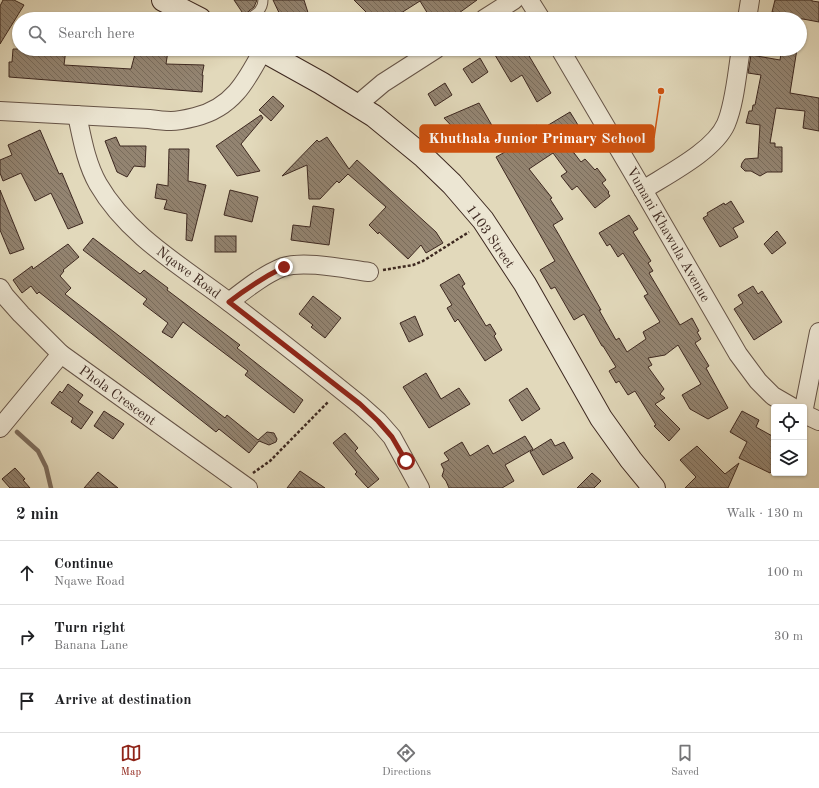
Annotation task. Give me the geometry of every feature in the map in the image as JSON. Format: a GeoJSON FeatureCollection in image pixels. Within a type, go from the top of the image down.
{"type":"FeatureCollection","features":[{"type":"Feature","properties":{"kind":"street"},"geometry":{"type":"LineString","coordinates":[[163,0],[186,12]]}},
{"type":"Feature","properties":{"kind":"street"},"geometry":{"type":"LineString","coordinates":[[495,12],[514,0]]}},
{"type":"Feature","properties":{"kind":"street"},"geometry":{"type":"LineString","coordinates":[[529,0],[537,12]]}},
{"type":"Feature","properties":{"kind":"street"},"geometry":{"type":"LineString","coordinates":[[748,12],[750,0]]}},
{"type":"Feature","properties":{"kind":"street"},"geometry":{"type":"LineString","coordinates":[[0,111],[171,122],[190,119],[209,114],[223,106],[239,90],[250,75],[258,56]]}},
{"type":"Feature","properties":{"kind":"street","name":"1103 Street"},"geometry":{"type":"LineString","coordinates":[[271,56],[374,116],[424,157],[452,184],[483,220],[525,284],[601,418],[631,460],[654,488]]}},
{"type":"Feature","properties":{"kind":"street"},"geometry":{"type":"LineString","coordinates":[[357,105],[383,83],[425,56]]}},
{"type":"Feature","properties":{"kind":"street","name":"Vumani Khawula Avenue"},"geometry":{"type":"LineString","coordinates":[[564,56],[738,354],[758,381],[773,396],[787,404]]}},
{"type":"Feature","properties":{"kind":"street"},"geometry":{"type":"LineString","coordinates":[[643,190],[702,152],[717,138],[726,124],[732,103],[740,56]]}},
{"type":"Feature","properties":{"kind":"street","name":"Nqawe Road"},"geometry":{"type":"LineString","coordinates":[[77,115],[89,166],[97,183],[121,216],[150,243],[341,389],[378,421],[392,437],[420,488]]}},
{"type":"Feature","properties":{"kind":"street"},"geometry":{"type":"LineString","coordinates":[[229,302],[267,275],[284,267],[305,264],[369,272]]}},
{"type":"Feature","properties":{"kind":"street","name":"Phola Crescent"},"geometry":{"type":"LineString","coordinates":[[0,288],[21,314],[61,354],[244,484]]}},
{"type":"Feature","properties":{"kind":"street"},"geometry":{"type":"LineString","coordinates":[[805,404],[819,332]]}},
{"type":"Feature","properties":{"kind":"street"},"geometry":{"type":"LineString","coordinates":[[0,428],[61,354]]}},
{"type":"Feature","properties":{"kind":"street"},"geometry":{"type":"LineString","coordinates":[[807,415],[819,421]]}},
{"type":"Feature","properties":{"kind":"lane"},"geometry":{"type":"LineString","coordinates":[[259,12],[262,8],[263,0]]}},
{"type":"Feature","properties":{"kind":"path"},"geometry":{"type":"LineString","coordinates":[[369,272],[413,265],[424,261],[448,246],[483,220]]}},
{"type":"Feature","properties":{"kind":"path"},"geometry":{"type":"LineString","coordinates":[[244,484],[250,476],[270,461],[341,389]]}},
{"type":"Feature","properties":{"kind":"building"},"geometry":{"type":"Polygon","coordinates":[[[3,0],[14,0],[24,5],[20,12],[12,12],[12,24],[0,44],[0,6],[3,0]]]}},
{"type":"Feature","properties":{"kind":"building"},"geometry":{"type":"Polygon","coordinates":[[[234,0],[257,0],[254,7],[248,12],[242,12],[234,0]]]}},
{"type":"Feature","properties":{"kind":"building"},"geometry":{"type":"Polygon","coordinates":[[[273,0],[304,0],[308,12],[279,12],[273,0]]]}},
{"type":"Feature","properties":{"kind":"building"},"geometry":{"type":"Polygon","coordinates":[[[354,0],[477,0],[460,12],[427,12],[420,1],[403,12],[366,12],[354,0]]]}},
{"type":"Feature","properties":{"kind":"building"},"geometry":{"type":"Polygon","coordinates":[[[775,0],[812,0],[819,2],[819,22],[807,20],[807,12],[772,12],[775,0]]]}},
{"type":"Feature","properties":{"kind":"building"},"geometry":{"type":"Polygon","coordinates":[[[12,56],[65,56],[64,65],[131,69],[134,56],[167,56],[166,64],[204,65],[202,75],[202,92],[9,77],[9,62],[12,62],[12,56]]]}},
{"type":"Feature","properties":{"kind":"building"},"geometry":{"type":"Polygon","coordinates":[[[496,56],[529,56],[551,93],[537,102],[522,75],[511,82],[496,56]]]}},
{"type":"Feature","properties":{"kind":"building"},"geometry":{"type":"Polygon","coordinates":[[[751,56],[780,60],[781,56],[796,56],[790,93],[819,98],[819,131],[803,128],[805,111],[776,108],[770,143],[775,143],[775,147],[782,147],[782,172],[767,172],[760,176],[751,171],[745,171],[741,167],[745,159],[758,158],[760,125],[746,123],[749,111],[752,111],[753,105],[755,105],[761,75],[748,73],[751,56]]]}},
{"type":"Feature","properties":{"kind":"building"},"geometry":{"type":"Polygon","coordinates":[[[480,58],[488,72],[472,83],[463,69],[480,58]]]}},
{"type":"Feature","properties":{"kind":"building"},"geometry":{"type":"Polygon","coordinates":[[[445,83],[452,95],[435,106],[428,94],[445,83]]]}},
{"type":"Feature","properties":{"kind":"building"},"geometry":{"type":"Polygon","coordinates":[[[273,96],[284,106],[271,121],[259,110],[273,96]]]}},
{"type":"Feature","properties":{"kind":"building"},"geometry":{"type":"Polygon","coordinates":[[[479,103],[494,129],[480,137],[476,129],[464,139],[444,118],[479,103]]]}},
{"type":"Feature","properties":{"kind":"building"},"geometry":{"type":"Polygon","coordinates":[[[570,112],[578,125],[572,128],[575,133],[564,140],[581,162],[585,159],[595,170],[597,168],[606,180],[602,183],[609,192],[608,193],[610,196],[595,208],[577,186],[572,190],[561,176],[567,172],[553,153],[529,169],[552,198],[550,199],[563,219],[553,225],[601,310],[599,310],[616,340],[619,338],[627,352],[646,339],[643,332],[660,322],[644,296],[648,294],[623,253],[618,257],[610,244],[607,246],[599,233],[629,215],[638,229],[633,232],[651,261],[648,263],[653,271],[649,273],[680,325],[692,318],[699,331],[697,332],[701,339],[695,343],[709,366],[706,368],[728,408],[708,419],[690,409],[682,395],[701,384],[678,345],[665,355],[648,358],[652,365],[648,367],[664,389],[660,394],[665,398],[655,404],[680,429],[669,441],[654,426],[656,425],[635,391],[628,395],[619,381],[616,383],[609,371],[616,367],[584,314],[574,320],[555,287],[551,289],[540,270],[555,261],[496,157],[512,148],[509,144],[537,125],[540,130],[570,112]]]}},
{"type":"Feature","properties":{"kind":"building"},"geometry":{"type":"Polygon","coordinates":[[[261,115],[263,118],[241,144],[260,171],[237,176],[216,146],[261,115]]]}},
{"type":"Feature","properties":{"kind":"building"},"geometry":{"type":"Polygon","coordinates":[[[40,130],[59,174],[62,173],[83,223],[68,229],[51,193],[35,201],[21,173],[3,181],[0,173],[0,160],[12,155],[8,145],[40,130]]]}},
{"type":"Feature","properties":{"kind":"building"},"geometry":{"type":"Polygon","coordinates":[[[116,137],[120,146],[146,146],[145,167],[134,166],[127,177],[117,172],[105,141],[116,137]]]}},
{"type":"Feature","properties":{"kind":"building"},"geometry":{"type":"Polygon","coordinates":[[[327,137],[349,169],[357,160],[436,232],[443,243],[426,253],[421,245],[408,259],[379,232],[378,234],[369,225],[386,207],[348,174],[339,183],[337,181],[320,199],[309,199],[307,165],[282,176],[317,140],[319,142],[327,137]]]}},
{"type":"Feature","properties":{"kind":"building"},"geometry":{"type":"Polygon","coordinates":[[[169,149],[189,149],[188,181],[206,185],[192,241],[186,240],[187,214],[164,209],[167,200],[155,198],[157,184],[168,186],[169,149]]]}},
{"type":"Feature","properties":{"kind":"building"},"geometry":{"type":"Polygon","coordinates":[[[0,190],[24,249],[10,254],[0,230],[0,190]]]}},
{"type":"Feature","properties":{"kind":"building"},"geometry":{"type":"Polygon","coordinates":[[[230,190],[258,197],[252,222],[224,215],[230,190]]]}},
{"type":"Feature","properties":{"kind":"building"},"geometry":{"type":"Polygon","coordinates":[[[731,201],[744,222],[733,228],[738,237],[720,247],[703,218],[708,215],[707,213],[724,203],[725,205],[731,201]]]}},
{"type":"Feature","properties":{"kind":"building"},"geometry":{"type":"Polygon","coordinates":[[[313,206],[334,209],[329,245],[291,240],[293,225],[310,227],[313,206]]]}},
{"type":"Feature","properties":{"kind":"building"},"geometry":{"type":"Polygon","coordinates":[[[777,231],[786,243],[772,254],[764,244],[777,231]]]}},
{"type":"Feature","properties":{"kind":"building"},"geometry":{"type":"Polygon","coordinates":[[[215,236],[236,236],[236,252],[215,252],[215,236]]]}},
{"type":"Feature","properties":{"kind":"building"},"geometry":{"type":"Polygon","coordinates":[[[93,238],[140,274],[144,270],[168,288],[167,290],[240,345],[237,348],[303,400],[294,413],[245,375],[248,371],[183,322],[172,338],[162,332],[168,323],[143,304],[147,299],[83,250],[93,238]]]}},
{"type":"Feature","properties":{"kind":"building"},"geometry":{"type":"Polygon","coordinates":[[[68,244],[79,257],[63,270],[64,271],[60,276],[71,288],[65,294],[225,418],[227,415],[258,440],[267,432],[274,433],[277,439],[276,442],[269,445],[259,441],[249,453],[219,429],[216,432],[39,292],[37,294],[31,286],[22,293],[13,280],[32,266],[33,269],[68,244]]]}},
{"type":"Feature","properties":{"kind":"building"},"geometry":{"type":"Polygon","coordinates":[[[459,274],[465,284],[462,286],[486,326],[490,324],[496,334],[494,336],[502,350],[485,361],[458,319],[455,322],[447,308],[452,305],[440,285],[459,274]]]}},
{"type":"Feature","properties":{"kind":"building"},"geometry":{"type":"Polygon","coordinates":[[[753,286],[758,294],[762,291],[782,322],[754,340],[734,309],[743,303],[738,295],[753,286]]]}},
{"type":"Feature","properties":{"kind":"building"},"geometry":{"type":"Polygon","coordinates":[[[313,296],[341,318],[325,338],[311,327],[313,325],[299,314],[313,296]]]}},
{"type":"Feature","properties":{"kind":"building"},"geometry":{"type":"Polygon","coordinates":[[[415,316],[423,335],[409,342],[400,323],[415,316]]]}},
{"type":"Feature","properties":{"kind":"building"},"geometry":{"type":"Polygon","coordinates":[[[426,373],[441,399],[459,388],[470,404],[429,428],[403,387],[426,373]]]}},
{"type":"Feature","properties":{"kind":"building"},"geometry":{"type":"Polygon","coordinates":[[[68,384],[83,395],[78,402],[93,412],[81,429],[71,422],[73,418],[51,403],[60,391],[62,393],[68,384]]]}},
{"type":"Feature","properties":{"kind":"building"},"geometry":{"type":"Polygon","coordinates":[[[527,388],[540,409],[522,421],[509,400],[527,388]]]}},
{"type":"Feature","properties":{"kind":"building"},"geometry":{"type":"Polygon","coordinates":[[[104,411],[124,424],[113,439],[94,426],[104,411]]]}},
{"type":"Feature","properties":{"kind":"building"},"geometry":{"type":"Polygon","coordinates":[[[742,411],[759,420],[756,427],[771,435],[770,473],[739,458],[747,442],[730,432],[742,411]]]}},
{"type":"Feature","properties":{"kind":"building"},"geometry":{"type":"Polygon","coordinates":[[[345,433],[358,448],[355,451],[379,479],[368,488],[355,474],[357,472],[333,443],[345,433]]]}},
{"type":"Feature","properties":{"kind":"building"},"geometry":{"type":"Polygon","coordinates":[[[525,436],[533,449],[505,465],[514,481],[502,488],[449,488],[442,476],[444,470],[441,464],[449,460],[444,453],[462,442],[470,456],[488,445],[493,454],[525,436]]]}},
{"type":"Feature","properties":{"kind":"building"},"geometry":{"type":"Polygon","coordinates":[[[551,439],[555,446],[564,442],[573,458],[543,475],[530,452],[551,439]]]}},
{"type":"Feature","properties":{"kind":"building"},"geometry":{"type":"Polygon","coordinates":[[[697,446],[725,474],[739,463],[728,488],[685,488],[696,477],[680,460],[697,446]]]}},
{"type":"Feature","properties":{"kind":"building"},"geometry":{"type":"Polygon","coordinates":[[[15,468],[25,479],[23,480],[30,488],[10,488],[2,479],[15,468]]]}},
{"type":"Feature","properties":{"kind":"building"},"geometry":{"type":"Polygon","coordinates":[[[300,471],[325,488],[287,488],[300,471]]]}},
{"type":"Feature","properties":{"kind":"building"},"geometry":{"type":"Polygon","coordinates":[[[98,472],[118,488],[84,488],[98,472]]]}},
{"type":"Feature","properties":{"kind":"building"},"geometry":{"type":"Polygon","coordinates":[[[592,473],[601,481],[594,488],[577,488],[592,473]]]}},
{"type":"Feature","properties":{"kind":"waterway"},"geometry":{"type":"LineString","coordinates":[[17,432],[38,451],[46,467],[51,488]]}},
{"type":"Feature","properties":{"kind":"place","name":"Khuthala Junior Primary School"},"geometry":{"type":"Point","coordinates":[661,91]}},
{"type":"Feature","properties":{"kind":"route"},"geometry":{"type":"LineString","coordinates":[[284,267],[267,275],[229,302],[360,404],[392,437],[406,461]]}}]}
